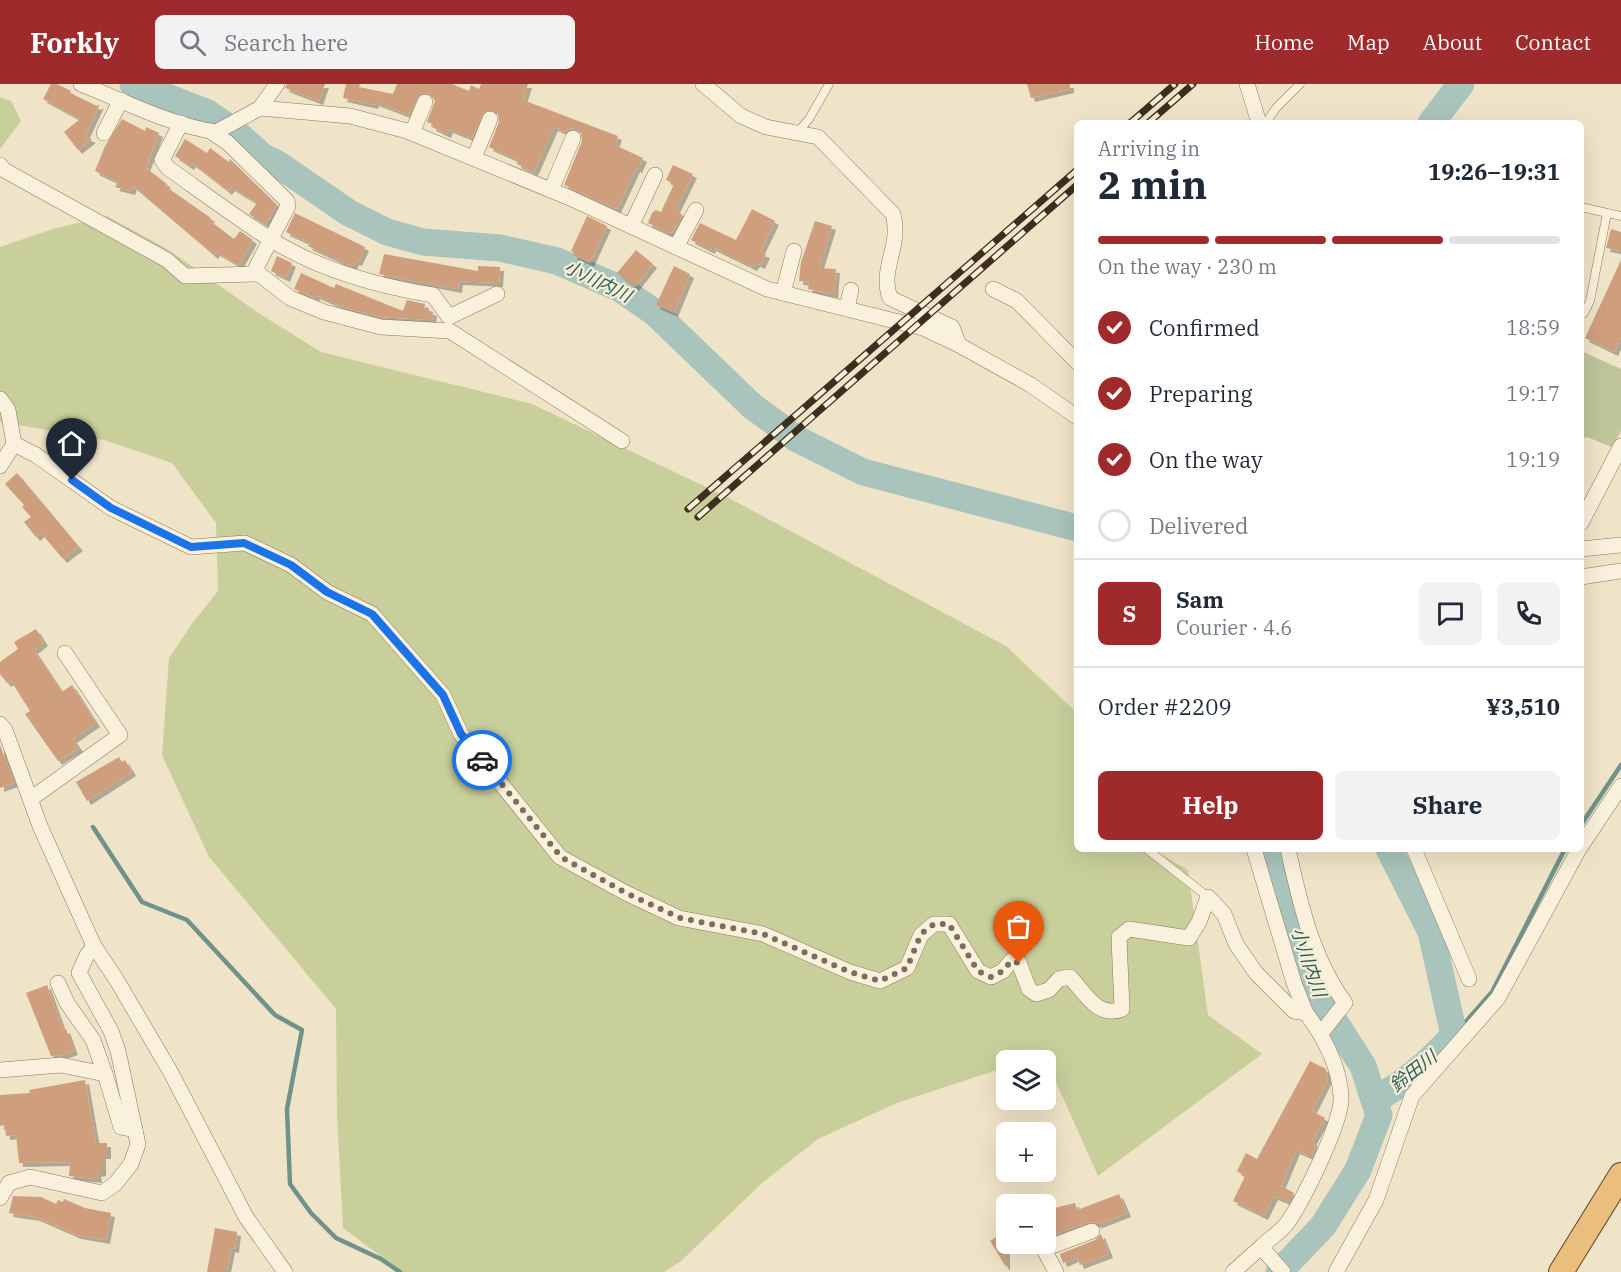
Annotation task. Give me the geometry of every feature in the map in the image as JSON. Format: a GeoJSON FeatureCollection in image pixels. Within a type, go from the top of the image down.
{"type":"FeatureCollection","features":[{"type":"Feature","properties":{"kind":"highway"},"geometry":{"type":"LineString","coordinates":[[1561,1272],[1621,1175]]}},
{"type":"Feature","properties":{"kind":"street"},"geometry":{"type":"LineString","coordinates":[[81,84],[181,123],[213,132],[228,143],[287,201],[288,206],[256,268],[259,274],[290,298],[324,312],[381,327],[450,324],[497,294]]}},
{"type":"Feature","properties":{"kind":"street"},"geometry":{"type":"LineString","coordinates":[[213,132],[255,111],[278,84]]}},
{"type":"Feature","properties":{"kind":"street"},"geometry":{"type":"LineString","coordinates":[[702,84],[741,116],[766,127],[818,137],[893,214],[897,227],[885,285],[890,298],[952,327],[959,345]]}},
{"type":"Feature","properties":{"kind":"street"},"geometry":{"type":"LineString","coordinates":[[1247,84],[1258,120]]}},
{"type":"Feature","properties":{"kind":"street"},"geometry":{"type":"LineString","coordinates":[[104,133],[121,100]]}},
{"type":"Feature","properties":{"kind":"street"},"geometry":{"type":"LineString","coordinates":[[412,133],[425,102]]}},
{"type":"Feature","properties":{"kind":"street"},"geometry":{"type":"LineString","coordinates":[[255,111],[350,116],[412,133],[551,190],[767,289],[923,328],[959,345],[1031,386],[1074,415]]}},
{"type":"Feature","properties":{"kind":"street"},"geometry":{"type":"LineString","coordinates":[[474,159],[490,119]]}},
{"type":"Feature","properties":{"kind":"street"},"geometry":{"type":"LineString","coordinates":[[181,123],[162,160],[168,168],[272,240],[333,269],[386,287],[433,295],[450,324],[622,441]]}},
{"type":"Feature","properties":{"kind":"street"},"geometry":{"type":"LineString","coordinates":[[551,190],[573,138]]}},
{"type":"Feature","properties":{"kind":"street"},"geometry":{"type":"LineString","coordinates":[[0,165],[4,170],[167,260],[185,276],[259,274]]}},
{"type":"Feature","properties":{"kind":"street"},"geometry":{"type":"LineString","coordinates":[[631,226],[655,175]]}},
{"type":"Feature","properties":{"kind":"street"},"geometry":{"type":"LineString","coordinates":[[676,248],[696,210]]}},
{"type":"Feature","properties":{"kind":"street"},"geometry":{"type":"LineString","coordinates":[[783,293],[794,251]]}},
{"type":"Feature","properties":{"kind":"street"},"geometry":{"type":"LineString","coordinates":[[993,289],[1017,301],[1074,359]]}},
{"type":"Feature","properties":{"kind":"street"},"geometry":{"type":"LineString","coordinates":[[847,308],[850,290]]}},
{"type":"Feature","properties":{"kind":"street"},"geometry":{"type":"LineString","coordinates":[[0,399],[8,411],[14,444],[0,466]]}},
{"type":"Feature","properties":{"kind":"street"},"geometry":{"type":"LineString","coordinates":[[14,444],[36,456],[111,508],[191,547],[244,543],[291,565],[327,592],[372,614],[443,695],[461,734],[561,857],[626,893],[680,918],[763,934],[850,972],[880,981],[907,968],[921,934],[934,924],[949,924],[978,971],[991,977],[1003,971],[1011,961],[1019,963],[1029,989],[1036,993],[1049,990],[1059,979],[1070,977],[1100,1010],[1111,1013],[1122,1009],[1119,937],[1129,928],[1189,938],[1199,922],[1209,897],[1224,914],[1236,945],[1256,973],[1294,1011],[1306,1013]]}},
{"type":"Feature","properties":{"kind":"street"},"geometry":{"type":"LineString","coordinates":[[1584,518],[1621,446]]}},
{"type":"Feature","properties":{"kind":"street"},"geometry":{"type":"LineString","coordinates":[[1584,549],[1621,545]]}},
{"type":"Feature","properties":{"kind":"street"},"geometry":{"type":"LineString","coordinates":[[1584,577],[1621,572]]}},
{"type":"Feature","properties":{"kind":"street"},"geometry":{"type":"LineString","coordinates":[[32,798],[120,735],[65,653]]}},
{"type":"Feature","properties":{"kind":"street"},"geometry":{"type":"LineString","coordinates":[[0,724],[5,730],[53,856],[94,946],[117,979],[170,1071],[246,1217],[285,1272]]}},
{"type":"Feature","properties":{"kind":"street"},"geometry":{"type":"LineString","coordinates":[[1584,842],[1621,786]]}},
{"type":"Feature","properties":{"kind":"street"},"geometry":{"type":"LineString","coordinates":[[1233,1272],[1263,1249],[1287,1224],[1339,1116],[1341,1097],[1331,1054],[1321,1032],[1306,1013],[1294,983],[1255,852]]}},
{"type":"Feature","properties":{"kind":"street"},"geometry":{"type":"LineString","coordinates":[[1289,852],[1307,926],[1319,961],[1345,1003],[1321,1032]]}},
{"type":"Feature","properties":{"kind":"street"},"geometry":{"type":"LineString","coordinates":[[1415,852],[1469,979]]}},
{"type":"Feature","properties":{"kind":"street"},"geometry":{"type":"LineString","coordinates":[[1336,1272],[1376,1200],[1412,1096],[1497,998],[1578,852]]}},
{"type":"Feature","properties":{"kind":"street"},"geometry":{"type":"LineString","coordinates":[[0,1198],[9,1183],[30,1178],[102,1193],[115,1184],[131,1164],[138,1144],[118,1051],[111,1031],[80,973],[87,955],[94,946]]}},
{"type":"Feature","properties":{"kind":"street"},"geometry":{"type":"LineString","coordinates":[[58,983],[67,1003],[93,1040],[121,1127],[135,1130]]}},
{"type":"Feature","properties":{"kind":"street"},"geometry":{"type":"LineString","coordinates":[[0,1070],[61,1065],[105,1074]]}},
{"type":"Feature","properties":{"kind":"street"},"geometry":{"type":"LineString","coordinates":[[1056,1242],[1092,1231]]}},
{"type":"Feature","properties":{"kind":"street"},"geometry":{"type":"LineString","coordinates":[[1263,1249],[1283,1272]]}},
{"type":"Feature","properties":{"kind":"street"},"geometry":{"type":"LineString","coordinates":[[1047,1254],[1056,1272]]}},
{"type":"Feature","properties":{"kind":"lane"},"geometry":{"type":"LineString","coordinates":[[797,133],[809,119],[829,84]]}},
{"type":"Feature","properties":{"kind":"lane"},"geometry":{"type":"LineString","coordinates":[[1268,120],[1275,108],[1300,84]]}},
{"type":"Feature","properties":{"kind":"lane"},"geometry":{"type":"LineString","coordinates":[[1584,208],[1621,216]]}},
{"type":"Feature","properties":{"kind":"lane"},"geometry":{"type":"LineString","coordinates":[[1584,313],[1590,301],[1607,213]]}},
{"type":"Feature","properties":{"kind":"lane"},"geometry":{"type":"LineString","coordinates":[[1151,852],[1209,897]]}},
{"type":"Feature","properties":{"kind":"green space"},"geometry":{"type":"Polygon","coordinates":[[[0,97],[11,101],[21,121],[0,149],[0,97]]]}},
{"type":"Feature","properties":{"kind":"green space"},"geometry":{"type":"Polygon","coordinates":[[[107,216],[169,250],[257,312],[321,352],[532,404],[727,497],[1006,646],[1074,710],[1074,852],[1157,852],[1188,870],[1208,1015],[1262,1054],[1098,1176],[1056,1082],[1056,1050],[996,1050],[996,1070],[897,1103],[818,1139],[762,1183],[680,1262],[664,1272],[402,1272],[343,1228],[337,1116],[336,1009],[209,857],[162,755],[169,658],[218,591],[216,523],[172,463],[104,440],[0,422],[0,247],[53,229],[107,216]]]}},
{"type":"Feature","properties":{"kind":"green space"},"geometry":{"type":"Polygon","coordinates":[[[1584,352],[1621,369],[1621,431],[1612,447],[1587,437],[1584,438],[1584,352]]]}},
{"type":"Feature","properties":{"kind":"building"},"geometry":{"type":"Polygon","coordinates":[[[51,84],[57,84],[97,106],[100,104],[85,136],[92,139],[78,150],[64,132],[80,119],[43,99],[51,84]]]}},
{"type":"Feature","properties":{"kind":"building"},"geometry":{"type":"Polygon","coordinates":[[[287,84],[325,84],[319,101],[285,88],[287,84]]]}},
{"type":"Feature","properties":{"kind":"building"},"geometry":{"type":"Polygon","coordinates":[[[346,84],[360,84],[359,87],[393,94],[397,84],[452,84],[469,91],[471,85],[479,89],[481,84],[528,84],[523,100],[618,136],[615,145],[643,158],[617,209],[564,185],[582,141],[581,133],[577,129],[571,128],[565,132],[554,127],[534,172],[517,164],[518,160],[489,147],[499,122],[498,114],[494,110],[484,112],[472,138],[449,129],[447,134],[427,122],[435,101],[429,93],[419,95],[409,115],[375,102],[374,105],[343,98],[346,84]]]}},
{"type":"Feature","properties":{"kind":"building"},"geometry":{"type":"Polygon","coordinates":[[[1027,84],[1070,84],[1070,89],[1031,98],[1027,84]]]}},
{"type":"Feature","properties":{"kind":"building"},"geometry":{"type":"Polygon","coordinates":[[[122,119],[145,131],[146,127],[159,133],[146,168],[167,184],[165,186],[211,218],[209,220],[234,239],[240,231],[253,240],[239,265],[216,252],[214,255],[133,186],[131,191],[115,187],[118,182],[95,171],[105,146],[122,119]]]}},
{"type":"Feature","properties":{"kind":"building"},"geometry":{"type":"Polygon","coordinates":[[[185,139],[207,153],[210,148],[229,162],[230,159],[277,205],[265,224],[249,214],[257,203],[231,187],[228,191],[192,163],[190,166],[175,156],[185,139]]]}},
{"type":"Feature","properties":{"kind":"building"},"geometry":{"type":"Polygon","coordinates":[[[673,165],[693,174],[676,209],[682,215],[673,232],[669,233],[648,223],[652,213],[656,210],[661,212],[674,184],[666,180],[673,165]]]}},
{"type":"Feature","properties":{"kind":"building"},"geometry":{"type":"Polygon","coordinates":[[[752,209],[775,221],[760,252],[766,254],[761,265],[756,263],[753,267],[712,247],[711,250],[691,240],[700,223],[736,240],[752,209]]]}},
{"type":"Feature","properties":{"kind":"building"},"geometry":{"type":"Polygon","coordinates":[[[295,213],[365,247],[358,262],[355,261],[353,266],[345,263],[308,246],[310,243],[286,232],[295,213]]]}},
{"type":"Feature","properties":{"kind":"building"},"geometry":{"type":"Polygon","coordinates":[[[587,216],[607,226],[590,263],[573,255],[571,251],[587,216]]]}},
{"type":"Feature","properties":{"kind":"building"},"geometry":{"type":"Polygon","coordinates":[[[815,221],[832,226],[819,268],[836,269],[834,294],[808,289],[809,282],[799,281],[801,262],[815,221]]]}},
{"type":"Feature","properties":{"kind":"building"},"geometry":{"type":"Polygon","coordinates":[[[1611,229],[1621,232],[1621,251],[1606,248],[1611,229]]]}},
{"type":"Feature","properties":{"kind":"building"},"geometry":{"type":"Polygon","coordinates":[[[636,250],[653,264],[635,287],[617,273],[636,250]]]}},
{"type":"Feature","properties":{"kind":"building"},"geometry":{"type":"Polygon","coordinates":[[[384,254],[478,271],[478,266],[500,267],[499,283],[459,281],[458,289],[379,274],[384,254]]]}},
{"type":"Feature","properties":{"kind":"building"},"geometry":{"type":"Polygon","coordinates":[[[277,256],[292,263],[286,278],[271,271],[277,256]]]}},
{"type":"Feature","properties":{"kind":"building"},"geometry":{"type":"Polygon","coordinates":[[[1621,260],[1621,337],[1614,352],[1585,338],[1621,260]]]}},
{"type":"Feature","properties":{"kind":"building"},"geometry":{"type":"Polygon","coordinates":[[[674,266],[690,274],[674,313],[656,305],[674,266]]]}},
{"type":"Feature","properties":{"kind":"building"},"geometry":{"type":"Polygon","coordinates":[[[301,273],[334,288],[336,284],[403,311],[407,300],[425,304],[424,309],[433,312],[432,320],[381,317],[345,308],[316,295],[315,298],[294,289],[301,273]]]}},
{"type":"Feature","properties":{"kind":"building"},"geometry":{"type":"Polygon","coordinates":[[[17,473],[79,547],[63,559],[41,533],[36,537],[24,522],[31,517],[22,507],[24,505],[5,484],[17,473]]]}},
{"type":"Feature","properties":{"kind":"building"},"geometry":{"type":"Polygon","coordinates":[[[36,629],[44,642],[34,650],[62,692],[72,685],[96,723],[73,739],[79,748],[58,761],[25,714],[30,711],[11,681],[7,683],[0,674],[0,662],[18,649],[14,642],[36,629]]]}},
{"type":"Feature","properties":{"kind":"building"},"geometry":{"type":"Polygon","coordinates":[[[0,745],[14,783],[0,788],[0,745]]]}},
{"type":"Feature","properties":{"kind":"building"},"geometry":{"type":"Polygon","coordinates":[[[119,757],[122,762],[125,760],[132,772],[87,801],[76,782],[119,757]]]}},
{"type":"Feature","properties":{"kind":"building"},"geometry":{"type":"Polygon","coordinates":[[[47,985],[63,1030],[66,1029],[74,1051],[62,1055],[51,1056],[26,993],[47,985]]]}},
{"type":"Feature","properties":{"kind":"building"},"geometry":{"type":"Polygon","coordinates":[[[1310,1061],[1326,1069],[1328,1079],[1312,1111],[1325,1118],[1313,1140],[1316,1146],[1312,1157],[1296,1150],[1281,1186],[1294,1193],[1289,1202],[1274,1196],[1264,1216],[1233,1201],[1245,1176],[1237,1171],[1246,1153],[1257,1159],[1310,1061]]]}},
{"type":"Feature","properties":{"kind":"building"},"geometry":{"type":"Polygon","coordinates":[[[85,1080],[96,1143],[107,1143],[107,1155],[102,1155],[102,1172],[97,1173],[98,1179],[69,1176],[70,1162],[19,1163],[16,1135],[6,1136],[5,1125],[0,1126],[0,1095],[30,1093],[29,1090],[85,1080]]]}},
{"type":"Feature","properties":{"kind":"building"},"geometry":{"type":"Polygon","coordinates":[[[1119,1194],[1127,1213],[1099,1224],[1089,1222],[1056,1234],[1056,1208],[1075,1203],[1077,1210],[1119,1194]]]}},
{"type":"Feature","properties":{"kind":"building"},"geometry":{"type":"Polygon","coordinates":[[[13,1196],[41,1197],[56,1204],[58,1200],[63,1202],[64,1199],[85,1208],[111,1213],[106,1240],[77,1235],[36,1217],[9,1213],[13,1196]]]}},
{"type":"Feature","properties":{"kind":"building"},"geometry":{"type":"Polygon","coordinates":[[[215,1228],[237,1232],[235,1249],[231,1248],[227,1269],[223,1272],[207,1272],[215,1228]]]}},
{"type":"Feature","properties":{"kind":"building"},"geometry":{"type":"Polygon","coordinates":[[[1101,1234],[1109,1254],[1080,1265],[1077,1257],[1063,1263],[1060,1254],[1095,1240],[1101,1234]]]}},
{"type":"Feature","properties":{"kind":"building"},"geometry":{"type":"Polygon","coordinates":[[[996,1237],[996,1251],[990,1241],[996,1237]]]}},
{"type":"Feature","properties":{"kind":"building"},"geometry":{"type":"Polygon","coordinates":[[[998,1254],[1006,1254],[1006,1267],[998,1254]]]}},
{"type":"Feature","properties":{"kind":"waterway","name":"小川内川"},"geometry":{"type":"LineString","coordinates":[[133,84],[206,112],[234,131],[262,156],[276,163],[349,213],[387,232],[423,242],[500,248],[557,261],[619,288],[654,312],[752,406],[797,439],[863,472],[1074,527]]}},
{"type":"Feature","properties":{"kind":"waterway","name":"鈴田川"},"geometry":{"type":"LineString","coordinates":[[1433,120],[1461,84]]}},
{"type":"Feature","properties":{"kind":"waterway"},"geometry":{"type":"LineString","coordinates":[[1584,820],[1621,765]]}},
{"type":"Feature","properties":{"kind":"waterway"},"geometry":{"type":"LineString","coordinates":[[93,827],[142,902],[187,920],[275,1015],[302,1030],[287,1109],[290,1184],[311,1213],[336,1238],[381,1259],[400,1272]]}},
{"type":"Feature","properties":{"kind":"waterway","name":"小川内川"},"geometry":{"type":"LineString","coordinates":[[1275,852],[1303,961],[1315,991],[1363,1066],[1379,1115],[1358,1170],[1323,1226],[1279,1272]]}},
{"type":"Feature","properties":{"kind":"waterway","name":"鈴田川"},"geometry":{"type":"LineString","coordinates":[[1374,1100],[1417,1071],[1454,1035],[1431,932],[1391,852]]}},
{"type":"Feature","properties":{"kind":"waterway"},"geometry":{"type":"LineString","coordinates":[[1454,1035],[1492,992],[1563,852]]}},
{"type":"Feature","properties":{"kind":"railway"},"geometry":{"type":"LineString","coordinates":[[1133,120],[1175,84]]}},
{"type":"Feature","properties":{"kind":"railway"},"geometry":{"type":"LineString","coordinates":[[1151,120],[1193,84]]}},
{"type":"Feature","properties":{"kind":"railway"},"geometry":{"type":"LineString","coordinates":[[688,509],[1074,173]]}},
{"type":"Feature","properties":{"kind":"railway"},"geometry":{"type":"LineString","coordinates":[[698,517],[1074,188]]}},
{"type":"Feature","properties":{"kind":"way so far"},"geometry":{"type":"LineString","coordinates":[[482,760],[561,857],[626,893],[680,918],[763,934],[850,972],[880,981],[907,968],[921,934],[934,924],[949,924],[978,971],[991,977],[1003,971],[1011,961],[1019,963]]}},
{"type":"Feature","properties":{"kind":"route"},"geometry":{"type":"LineString","coordinates":[[72,480],[111,508],[191,547],[244,543],[291,565],[327,592],[372,614],[443,695],[461,734],[482,760]]}}]}
